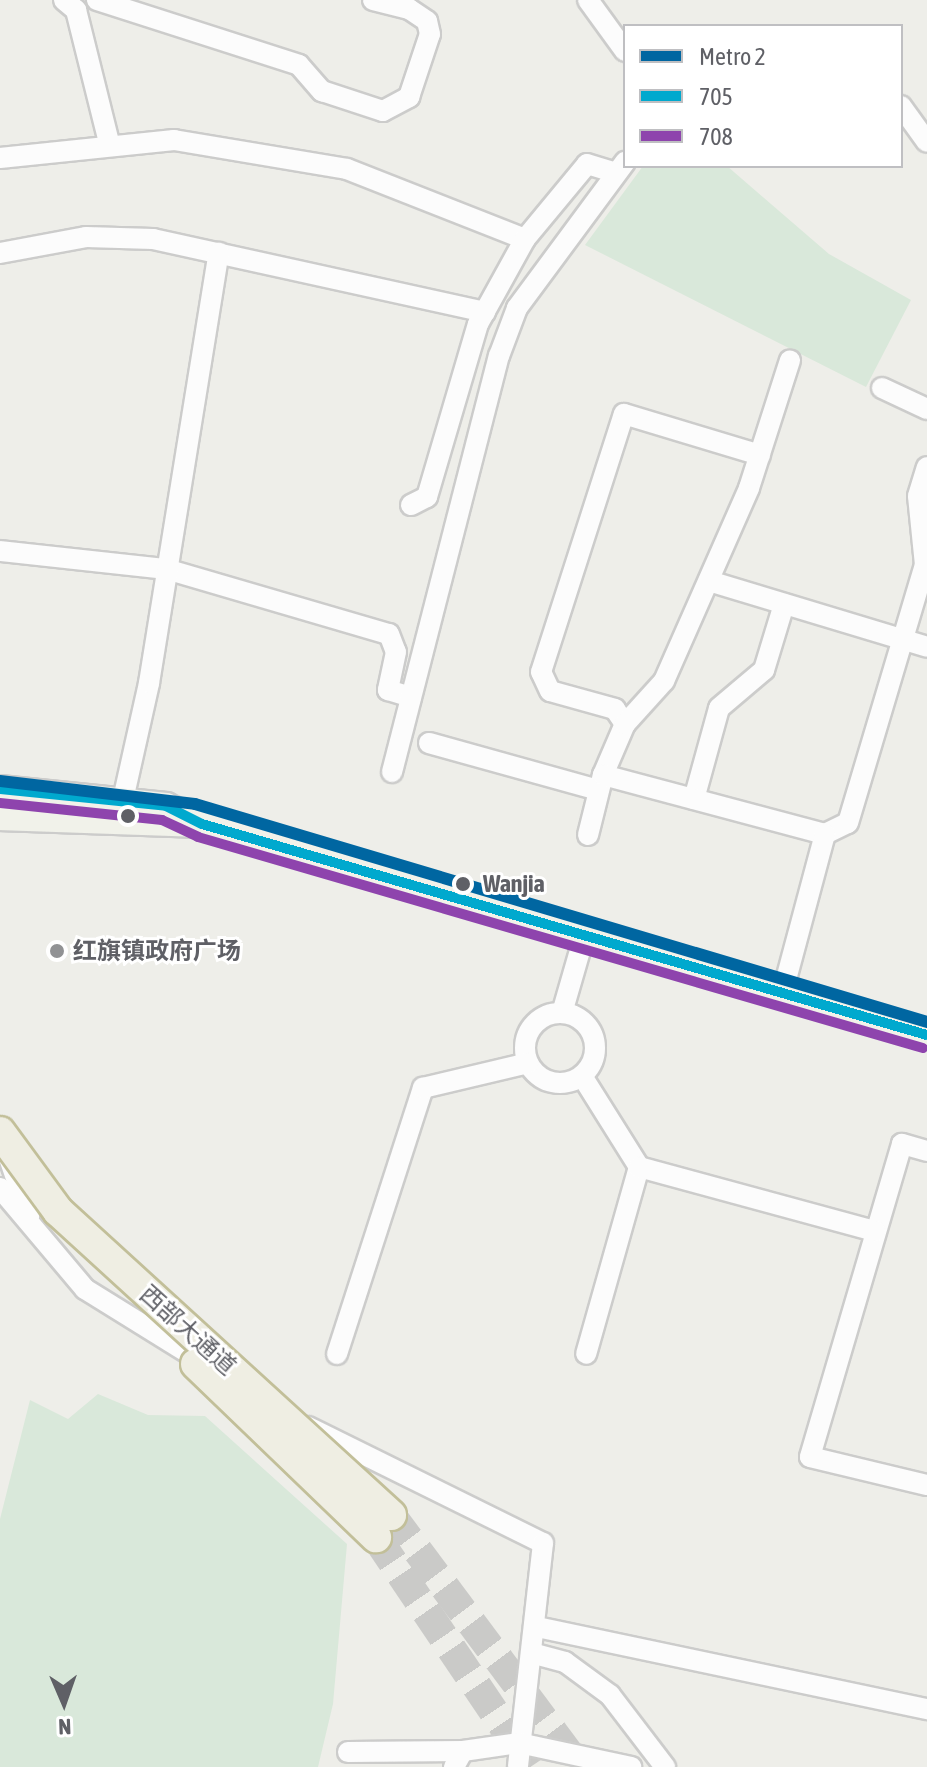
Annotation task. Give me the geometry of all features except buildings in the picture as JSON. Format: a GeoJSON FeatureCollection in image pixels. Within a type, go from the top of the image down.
{"type":"FeatureCollection","features":[{"type":"Feature","properties":{"kind":"highway","name":"西部大通道"},"geometry":{"type":"LineString","coordinates":[[0,1133],[58,1211],[383,1526],[46,1220],[0,1157]]}},
{"type":"Feature","properties":{"kind":"main road"},"geometry":{"type":"LineString","coordinates":[[0,789],[124,798],[584,937],[927,1035]]}},
{"type":"Feature","properties":{"kind":"main road"},"geometry":{"type":"LineString","coordinates":[[0,817],[117,824],[202,824]]}},
{"type":"Feature","properties":{"kind":"street"},"geometry":{"type":"LineString","coordinates":[[109,142],[70,5],[97,0],[299,65],[322,91],[383,111],[409,97],[430,34],[427,21],[409,9],[373,0]]}},
{"type":"Feature","properties":{"kind":"street"},"geometry":{"type":"LineString","coordinates":[[588,0],[623,48]]}},
{"type":"Feature","properties":{"kind":"street"},"geometry":{"type":"LineString","coordinates":[[903,109],[927,142]]}},
{"type":"Feature","properties":{"kind":"street"},"geometry":{"type":"LineString","coordinates":[[0,158],[109,142],[174,140],[347,169],[525,239]]}},
{"type":"Feature","properties":{"kind":"street"},"geometry":{"type":"LineString","coordinates":[[392,772],[517,308],[621,168],[587,164],[525,239],[485,312],[427,497],[411,505]]}},
{"type":"Feature","properties":{"kind":"street"},"geometry":{"type":"LineString","coordinates":[[0,253],[86,237],[153,239],[485,312]]}},
{"type":"Feature","properties":{"kind":"street"},"geometry":{"type":"LineString","coordinates":[[117,824],[166,569],[219,253]]}},
{"type":"Feature","properties":{"kind":"street"},"geometry":{"type":"LineString","coordinates":[[588,835],[601,782],[625,724],[664,681],[709,581],[760,455],[790,360]]}},
{"type":"Feature","properties":{"kind":"street"},"geometry":{"type":"LineString","coordinates":[[882,388],[927,409]]}},
{"type":"Feature","properties":{"kind":"street"},"geometry":{"type":"LineString","coordinates":[[625,724],[615,709],[550,691],[541,672],[624,414],[760,455]]}},
{"type":"Feature","properties":{"kind":"street"},"geometry":{"type":"LineString","coordinates":[[429,743],[601,782],[694,799],[825,834],[848,823],[925,565],[918,496],[927,467]]}},
{"type":"Feature","properties":{"kind":"street"},"geometry":{"type":"LineString","coordinates":[[0,551],[166,569],[389,634],[396,652],[388,690],[411,697]]}},
{"type":"Feature","properties":{"kind":"street"},"geometry":{"type":"LineString","coordinates":[[709,581],[927,647]]}},
{"type":"Feature","properties":{"kind":"street"},"geometry":{"type":"LineString","coordinates":[[694,799],[719,708],[764,670],[784,604]]}},
{"type":"Feature","properties":{"kind":"street"},"geometry":{"type":"LineString","coordinates":[[782,994],[825,834]]}},
{"type":"Feature","properties":{"kind":"street"},"geometry":{"type":"LineString","coordinates":[[528,1063],[530,1028],[562,1013],[584,937]]}},
{"type":"Feature","properties":{"kind":"street"},"geometry":{"type":"LineString","coordinates":[[528,1063],[552,1082],[582,1076],[595,1056],[592,1032],[562,1013]]}},
{"type":"Feature","properties":{"kind":"street"},"geometry":{"type":"LineString","coordinates":[[337,1354],[423,1088],[528,1063]]}},
{"type":"Feature","properties":{"kind":"street"},"geometry":{"type":"LineString","coordinates":[[582,1076],[639,1167],[875,1231]]}},
{"type":"Feature","properties":{"kind":"street"},"geometry":{"type":"LineString","coordinates":[[0,1133],[33,1227]]}},
{"type":"Feature","properties":{"kind":"street"},"geometry":{"type":"LineString","coordinates":[[927,1151],[902,1144],[810,1457],[927,1485]]}},
{"type":"Feature","properties":{"kind":"street"},"geometry":{"type":"LineString","coordinates":[[586,1354],[639,1167]]}},
{"type":"Feature","properties":{"kind":"street"},"geometry":{"type":"LineString","coordinates":[[0,1188],[85,1289],[323,1436],[543,1543],[535,1654],[519,1743],[518,1767]]}},
{"type":"Feature","properties":{"kind":"street"},"geometry":{"type":"LineString","coordinates":[[537,1627],[927,1709]]}},
{"type":"Feature","properties":{"kind":"street"},"geometry":{"type":"LineString","coordinates":[[535,1654],[565,1662],[610,1695],[665,1767]]}},
{"type":"Feature","properties":{"kind":"street"},"geometry":{"type":"LineString","coordinates":[[348,1752],[458,1759],[519,1743],[631,1767]]}},
{"type":"Feature","properties":{"kind":"green space"},"geometry":{"type":"Polygon","coordinates":[[[642,168],[729,168],[829,254],[911,300],[866,387],[585,245],[642,168]]]}},
{"type":"Feature","properties":{"kind":"green space"},"geometry":{"type":"Polygon","coordinates":[[[98,1394],[148,1415],[205,1416],[347,1544],[333,1704],[318,1767],[0,1767],[0,1519],[30,1400],[68,1419],[98,1394]]]}},
{"type":"Feature","properties":{"kind":"tunnel"},"geometry":{"type":"LineString","coordinates":[[391,1515],[579,1767]]}},
{"type":"Feature","properties":{"kind":"tunnel"},"geometry":{"type":"LineString","coordinates":[[376,1537],[531,1767]]}},
{"type":"Feature","properties":{"kind":"metro line","name":"2"},"geometry":{"type":"LineString","coordinates":[[0,781],[195,804],[927,1022]]}},
{"type":"Feature","properties":{"kind":"transit line","name":"705"},"geometry":{"type":"LineString","coordinates":[[0,789],[166,806],[202,824],[927,1035]]}},
{"type":"Feature","properties":{"kind":"transit line","name":"708"},"geometry":{"type":"LineString","coordinates":[[0,803],[162,820],[198,837],[923,1048]]}},
{"type":"Feature","properties":{"kind":"place","name":"Wanjia"},"geometry":{"type":"Point","coordinates":[463,884]}},
{"type":"Feature","properties":{"kind":"place","name":"红旗镇政府广场"},"geometry":{"type":"Point","coordinates":[57,951]}}]}
